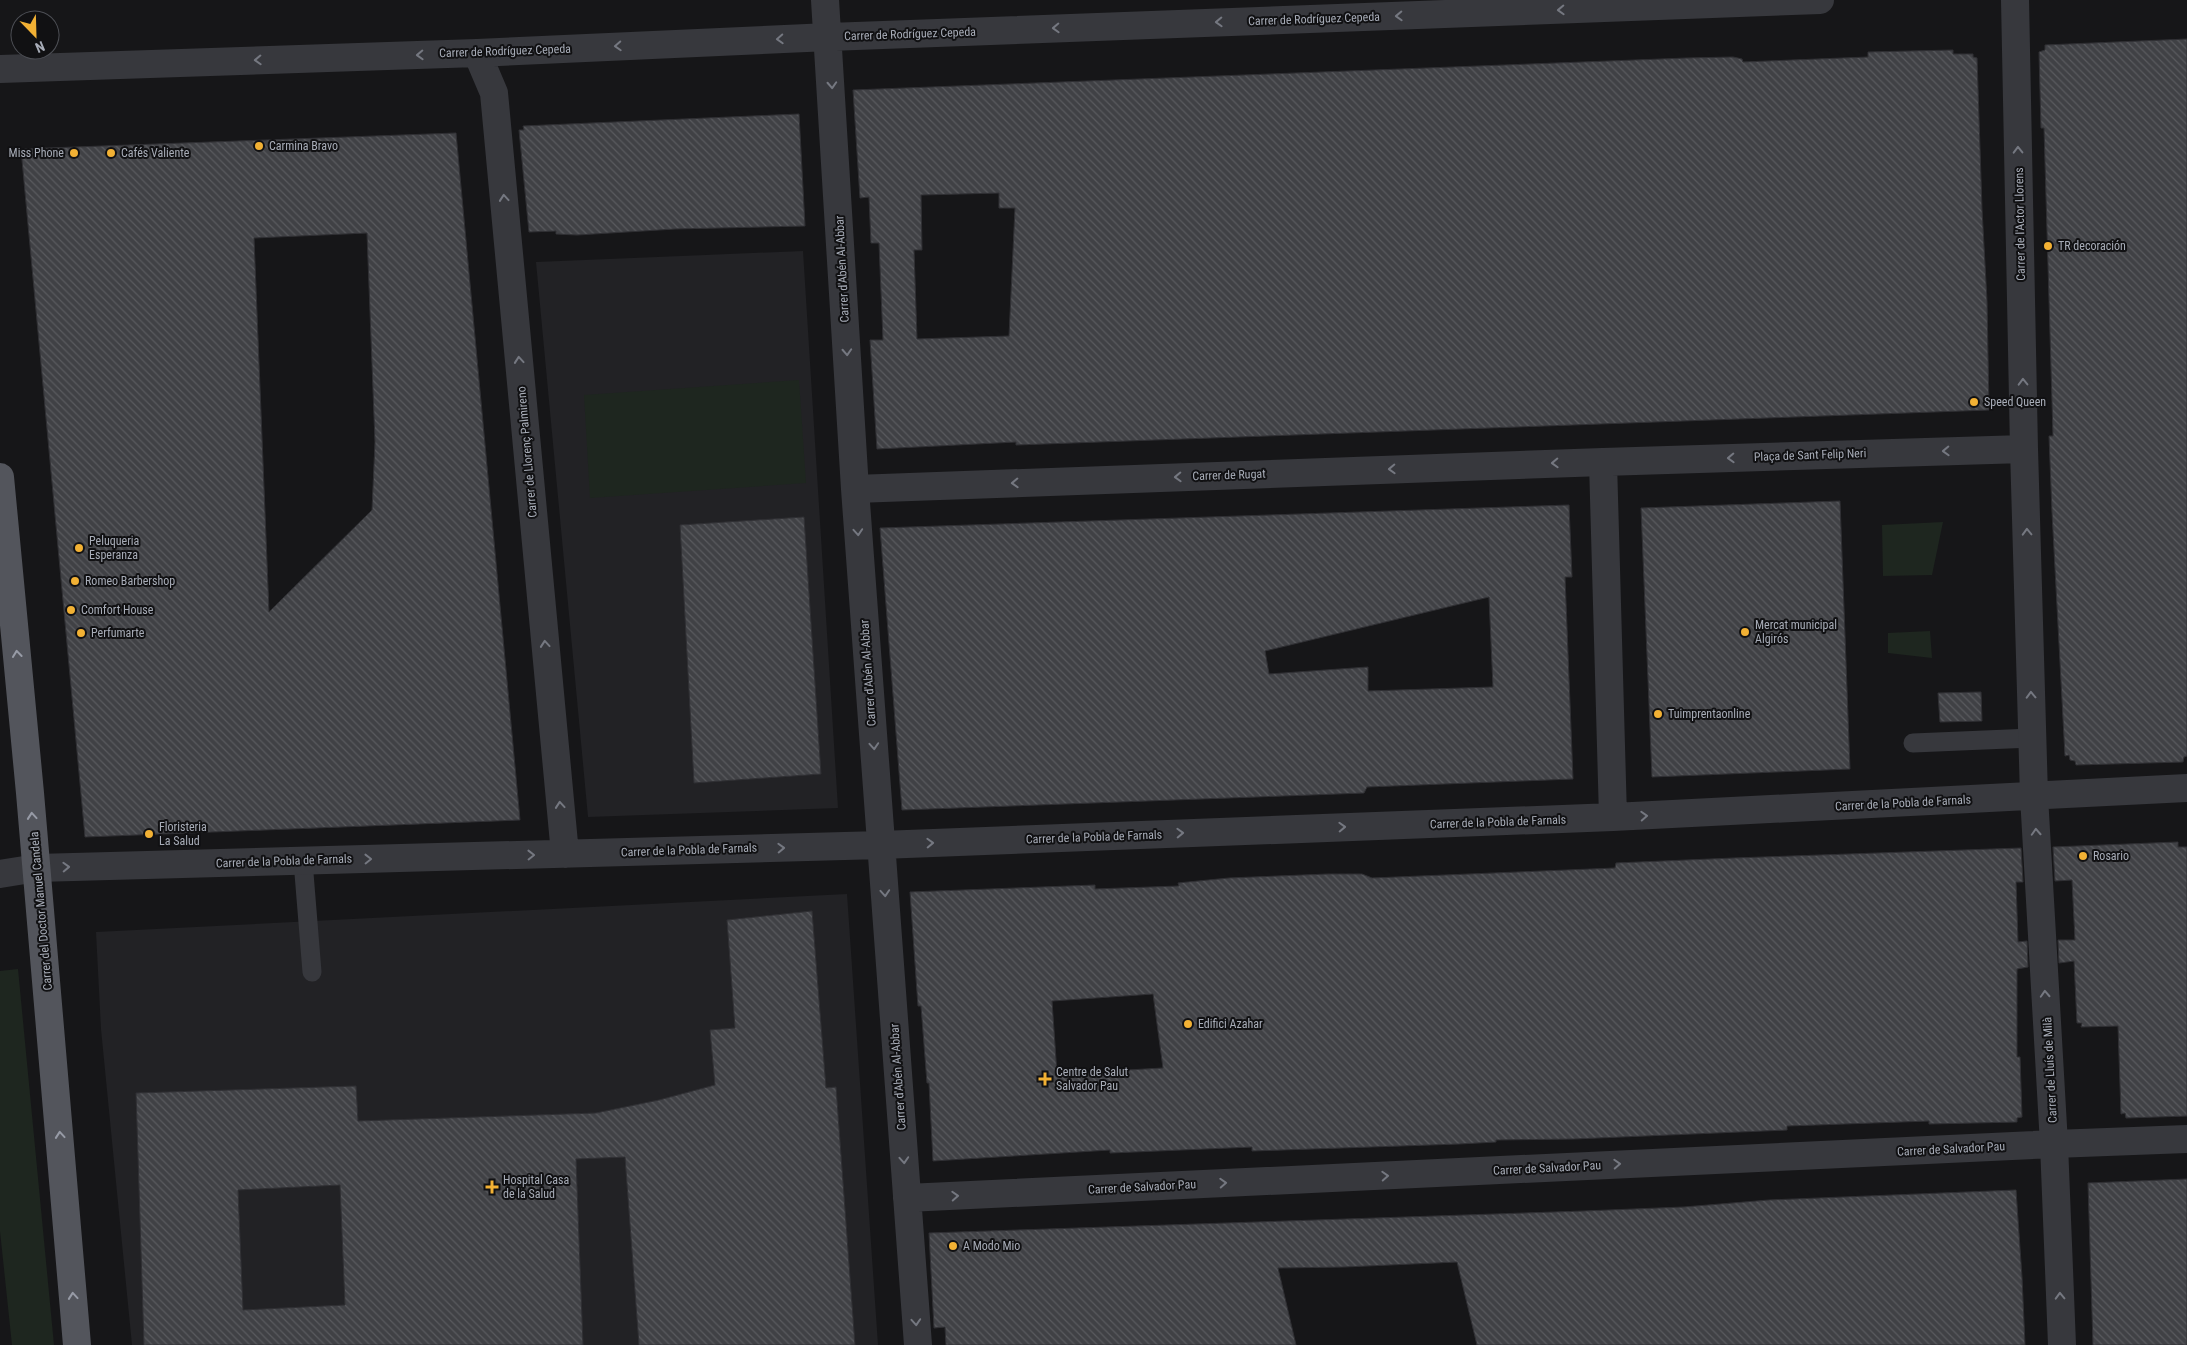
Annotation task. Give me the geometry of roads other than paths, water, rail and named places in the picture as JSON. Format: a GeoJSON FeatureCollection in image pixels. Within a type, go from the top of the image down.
{"type":"FeatureCollection","features":[{"type":"Feature","properties":{"kind":"main road","name":"Carrer del Doctor Manuel Candela"},"geometry":{"type":"LineString","coordinates":[[0,477],[37,868],[77,1345]]}},
{"type":"Feature","properties":{"kind":"street","name":"Carrer d'Abén Al-Abbar"},"geometry":{"type":"LineString","coordinates":[[825,0],[829,37],[855,489],[918,1345]]}},
{"type":"Feature","properties":{"kind":"street","name":"Carrer de Rodríguez Cepeda"},"geometry":{"type":"LineString","coordinates":[[0,69],[478,53],[829,37],[1820,0]]}},
{"type":"Feature","properties":{"kind":"street","name":"Carrer de l'Actor Llorens"},"geometry":{"type":"LineString","coordinates":[[2015,0],[2024,449]]}},
{"type":"Feature","properties":{"kind":"street","name":"Carrer de Llorenç Palmireno"},"geometry":{"type":"LineString","coordinates":[[478,53],[494,93],[565,854]]}},
{"type":"Feature","properties":{"kind":"street","name":"Plaça de Sant Felip Neri"},"geometry":{"type":"LineString","coordinates":[[1604,462],[2024,449]]}},
{"type":"Feature","properties":{"kind":"street"},"geometry":{"type":"LineString","coordinates":[[2024,449],[2034,796]]}},
{"type":"Feature","properties":{"kind":"street"},"geometry":{"type":"LineString","coordinates":[[1604,462],[1613,817]]}},
{"type":"Feature","properties":{"kind":"street","name":"Carrer de Rugat"},"geometry":{"type":"LineString","coordinates":[[855,489],[1604,462]]}},
{"type":"Feature","properties":{"kind":"street","name":"Carrer de la Pobla de Farnals"},"geometry":{"type":"LineString","coordinates":[[0,874],[37,868],[881,844],[1613,817],[2187,788]]}},
{"type":"Feature","properties":{"kind":"street","name":"Carrer de Lluís de Milà"},"geometry":{"type":"LineString","coordinates":[[2034,796],[2054,1144],[2062,1345]]}},
{"type":"Feature","properties":{"kind":"street","name":"Carrer de Salvador Pau"},"geometry":{"type":"LineString","coordinates":[[907,1198],[2187,1139]]}},
{"type":"Feature","properties":{"kind":"lane"},"geometry":{"type":"LineString","coordinates":[[1913,743],[2032,738]]}},
{"type":"Feature","properties":{"kind":"lane"},"geometry":{"type":"LineString","coordinates":[[303,861],[312,972]]}},
{"type":"Feature","properties":{"kind":"place","name":"Carmina Bravo"},"geometry":{"type":"Point","coordinates":[259,146]}},
{"type":"Feature","properties":{"kind":"place","name":"Miss Phone"},"geometry":{"type":"Point","coordinates":[74,153]}},
{"type":"Feature","properties":{"kind":"place","name":"Cafés Valiente"},"geometry":{"type":"Point","coordinates":[111,153]}},
{"type":"Feature","properties":{"kind":"place","name":"TR decoración"},"geometry":{"type":"Point","coordinates":[2048,246]}},
{"type":"Feature","properties":{"kind":"place","name":"Speed Queen"},"geometry":{"type":"Point","coordinates":[1974,402]}},
{"type":"Feature","properties":{"kind":"place","name":"Peluqueria Esperanza"},"geometry":{"type":"Point","coordinates":[79,548]}},
{"type":"Feature","properties":{"kind":"place","name":"Romeo Barbershop"},"geometry":{"type":"Point","coordinates":[75,581]}},
{"type":"Feature","properties":{"kind":"place","name":"Comfort House"},"geometry":{"type":"Point","coordinates":[71,610]}},
{"type":"Feature","properties":{"kind":"place","name":"Mercat municipal Algirós"},"geometry":{"type":"Point","coordinates":[1745,632]}},
{"type":"Feature","properties":{"kind":"place","name":"Perfumarte"},"geometry":{"type":"Point","coordinates":[81,633]}},
{"type":"Feature","properties":{"kind":"place","name":"Tuimprentaonline"},"geometry":{"type":"Point","coordinates":[1658,714]}},
{"type":"Feature","properties":{"kind":"place","name":"Floristeria La Salud"},"geometry":{"type":"Point","coordinates":[149,834]}},
{"type":"Feature","properties":{"kind":"place","name":"Rosario"},"geometry":{"type":"Point","coordinates":[2083,856]}},
{"type":"Feature","properties":{"kind":"place","name":"Edifici Azahar"},"geometry":{"type":"Point","coordinates":[1188,1024]}},
{"type":"Feature","properties":{"kind":"place","name":"Centre de Salut Salvador Pau"},"geometry":{"type":"Point","coordinates":[1045,1079]}},
{"type":"Feature","properties":{"kind":"place","name":"Hospital Casa de la Salud"},"geometry":{"type":"Point","coordinates":[492,1187]}},
{"type":"Feature","properties":{"kind":"place","name":"A Modo Mio"},"geometry":{"type":"Point","coordinates":[953,1246]}}]}
